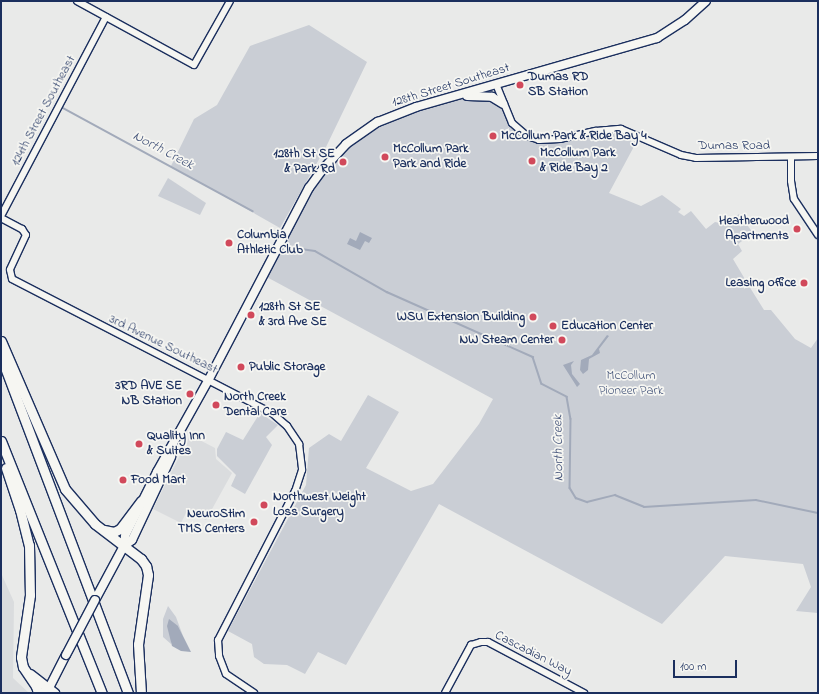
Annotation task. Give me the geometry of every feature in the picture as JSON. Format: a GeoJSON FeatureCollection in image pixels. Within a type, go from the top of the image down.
{"type":"FeatureCollection","features":[{"type":"Feature","properties":{"kind":"highway"},"geometry":{"type":"LineString","coordinates":[[1,341],[60,480],[80,509],[100,529],[141,559],[148,575],[138,644],[141,693]]}},
{"type":"Feature","properties":{"kind":"highway"},"geometry":{"type":"LineString","coordinates":[[1,357],[128,693]]}},
{"type":"Feature","properties":{"kind":"highway"},"geometry":{"type":"LineString","coordinates":[[1,442],[2,459],[20,510],[30,552],[30,602],[21,657],[26,671],[36,686],[38,693]]}},
{"type":"Feature","properties":{"kind":"highway"},"geometry":{"type":"LineString","coordinates":[[1,442],[102,693]]}},
{"type":"Feature","properties":{"kind":"highway"},"geometry":{"type":"LineString","coordinates":[[100,529],[110,532],[120,529],[141,502]]}},
{"type":"Feature","properties":{"kind":"highway"},"geometry":{"type":"LineString","coordinates":[[26,671],[49,692]]}},
{"type":"Feature","properties":{"kind":"main road"},"geometry":{"type":"LineString","coordinates":[[652,38],[700,1]]}},
{"type":"Feature","properties":{"kind":"main road"},"geometry":{"type":"LineString","coordinates":[[652,38],[674,28],[706,1]]}},
{"type":"Feature","properties":{"kind":"main road","name":"128th Street Southeast"},"geometry":{"type":"LineString","coordinates":[[124,546],[132,540],[161,476],[209,379],[306,194],[323,169],[346,144],[378,122],[416,106],[621,50],[652,38]]}},
{"type":"Feature","properties":{"kind":"main road"},"geometry":{"type":"LineString","coordinates":[[453,97],[488,96],[503,104]]}},
{"type":"Feature","properties":{"kind":"main road","name":"128th Street Southeast"},"geometry":{"type":"LineString","coordinates":[[49,692],[66,655],[124,546],[125,536],[141,502],[209,379]]}},
{"type":"Feature","properties":{"kind":"main road"},"geometry":{"type":"LineString","coordinates":[[161,476],[171,446]]}},
{"type":"Feature","properties":{"kind":"street"},"geometry":{"type":"LineString","coordinates":[[77,1],[194,65],[230,1]]}},
{"type":"Feature","properties":{"kind":"street","name":"124th Street Southeast"},"geometry":{"type":"LineString","coordinates":[[1,217],[106,17]]}},
{"type":"Feature","properties":{"kind":"street","name":"Dumas Road"},"geometry":{"type":"LineString","coordinates":[[496,84],[503,104],[518,130],[539,140],[552,140],[603,129],[621,129],[675,152],[696,158],[818,156]]}},
{"type":"Feature","properties":{"kind":"street"},"geometry":{"type":"LineString","coordinates":[[791,157],[794,199],[818,235]]}},
{"type":"Feature","properties":{"kind":"street","name":"3rd Avenue Southeast"},"geometry":{"type":"LineString","coordinates":[[1,217],[22,229],[26,235],[10,275],[19,283],[146,350],[209,379],[272,413],[287,426],[299,444],[302,457],[300,480],[220,635],[218,650],[226,674],[254,693]]}},
{"type":"Feature","properties":{"kind":"street","name":"Cascadian Way"},"geometry":{"type":"LineString","coordinates":[[445,693],[471,645],[488,642],[584,693]]}},
{"type":"Feature","properties":{"kind":"shaded area"},"geometry":{"type":"Polygon","coordinates":[[[190,435],[215,448],[216,459],[232,473],[206,520],[187,511],[181,523],[153,509],[190,435]]]}},
{"type":"Feature","properties":{"kind":"shaded area"},"geometry":{"type":"Polygon","coordinates":[[[1,573],[14,602],[13,678],[29,693],[1,693],[1,573]]]}},
{"type":"Feature","properties":{"kind":"green space"},"geometry":{"type":"Polygon","coordinates":[[[309,25],[367,62],[326,147],[280,228],[171,166],[194,119],[217,105],[250,46],[309,25]]]}},
{"type":"Feature","properties":{"kind":"green space","name":"McCollum Pioneer Park"},"geometry":{"type":"Polygon","coordinates":[[[469,92],[491,98],[503,107],[512,123],[539,140],[621,129],[638,139],[609,193],[641,206],[662,195],[681,209],[678,212],[684,216],[691,211],[706,229],[715,222],[725,224],[739,214],[753,233],[738,244],[742,251],[733,259],[749,286],[764,310],[771,310],[795,339],[811,348],[818,338],[818,613],[796,611],[811,587],[803,564],[725,556],[662,624],[439,504],[346,665],[318,652],[305,674],[287,665],[264,664],[254,657],[252,644],[228,631],[306,485],[309,448],[329,434],[341,441],[368,395],[399,412],[366,468],[411,491],[433,484],[479,424],[493,399],[263,275],[323,169],[378,122],[469,92]]]}},
{"type":"Feature","properties":{"kind":"green space"},"geometry":{"type":"Polygon","coordinates":[[[168,178],[206,203],[200,215],[158,196],[168,178]]]}},
{"type":"Feature","properties":{"kind":"green space"},"geometry":{"type":"Polygon","coordinates":[[[260,413],[278,425],[266,437],[272,445],[245,494],[231,486],[236,475],[217,456],[217,449],[226,432],[243,440],[260,413]]]}},
{"type":"Feature","properties":{"kind":"green space"},"geometry":{"type":"Polygon","coordinates":[[[168,606],[176,617],[183,636],[178,626],[171,632],[171,644],[163,637],[163,619],[168,606]]]}},
{"type":"Feature","properties":{"kind":"water"},"geometry":{"type":"Polygon","coordinates":[[[360,232],[372,238],[369,243],[365,241],[360,250],[347,244],[350,238],[356,241],[360,232]]]}},
{"type":"Feature","properties":{"kind":"water"},"geometry":{"type":"Polygon","coordinates":[[[607,335],[609,336],[599,349],[600,353],[589,359],[588,370],[583,374],[580,370],[581,360],[592,355],[607,335]]]}},
{"type":"Feature","properties":{"kind":"water"},"geometry":{"type":"Polygon","coordinates":[[[574,361],[571,365],[572,374],[580,384],[577,387],[563,365],[574,361]]]}},
{"type":"Feature","properties":{"kind":"water"},"geometry":{"type":"Polygon","coordinates":[[[169,619],[178,626],[191,652],[181,651],[172,646],[167,626],[169,619]]]}},
{"type":"Feature","properties":{"kind":"waterway","name":"North Creek"},"geometry":{"type":"LineString","coordinates":[[63,108],[253,211]]}},
{"type":"Feature","properties":{"kind":"waterway","name":"North Creek"},"geometry":{"type":"LineString","coordinates":[[294,248],[315,251],[387,292],[533,357],[542,384],[567,397],[571,419],[570,488],[576,498],[587,502],[615,495],[644,507],[756,500],[818,513]]}},
{"type":"Feature","properties":{"kind":"place","name":"Dumas RD SB Station"},"geometry":{"type":"Point","coordinates":[520,85]}},
{"type":"Feature","properties":{"kind":"place","name":"McCollum Park & Ride Bay 4"},"geometry":{"type":"Point","coordinates":[493,136]}},
{"type":"Feature","properties":{"kind":"place","name":"McCollum Park Park and Ride"},"geometry":{"type":"Point","coordinates":[385,157]}},
{"type":"Feature","properties":{"kind":"place","name":"McCollum Park & Ride Bay 2"},"geometry":{"type":"Point","coordinates":[532,161]}},
{"type":"Feature","properties":{"kind":"place","name":"128th St SE & Park Rd"},"geometry":{"type":"Point","coordinates":[343,162]}},
{"type":"Feature","properties":{"kind":"place","name":"Heatherwood Apartments"},"geometry":{"type":"Point","coordinates":[797,229]}},
{"type":"Feature","properties":{"kind":"place","name":"Columbia Athletic Club"},"geometry":{"type":"Point","coordinates":[229,243]}},
{"type":"Feature","properties":{"kind":"place","name":"Leasing office"},"geometry":{"type":"Point","coordinates":[804,283]}},
{"type":"Feature","properties":{"kind":"place","name":"128th St SE & 3rd Ave SE"},"geometry":{"type":"Point","coordinates":[251,315]}},
{"type":"Feature","properties":{"kind":"place","name":"WSU Extension Building"},"geometry":{"type":"Point","coordinates":[533,317]}},
{"type":"Feature","properties":{"kind":"place","name":"Education Center"},"geometry":{"type":"Point","coordinates":[553,326]}},
{"type":"Feature","properties":{"kind":"place","name":"NW Steam Center"},"geometry":{"type":"Point","coordinates":[562,340]}},
{"type":"Feature","properties":{"kind":"place","name":"Public Storage"},"geometry":{"type":"Point","coordinates":[241,367]}},
{"type":"Feature","properties":{"kind":"place","name":"3RD AVE SE NB Station"},"geometry":{"type":"Point","coordinates":[190,394]}},
{"type":"Feature","properties":{"kind":"place","name":"North Creek Dental Care"},"geometry":{"type":"Point","coordinates":[216,405]}},
{"type":"Feature","properties":{"kind":"place","name":"Quality Inn & Suites"},"geometry":{"type":"Point","coordinates":[139,444]}},
{"type":"Feature","properties":{"kind":"place","name":"Food Mart"},"geometry":{"type":"Point","coordinates":[123,480]}},
{"type":"Feature","properties":{"kind":"place","name":"Northwest Weight Loss Surgery"},"geometry":{"type":"Point","coordinates":[264,505]}},
{"type":"Feature","properties":{"kind":"place","name":"NeuroStim TMS Centers"},"geometry":{"type":"Point","coordinates":[254,522]}}]}
